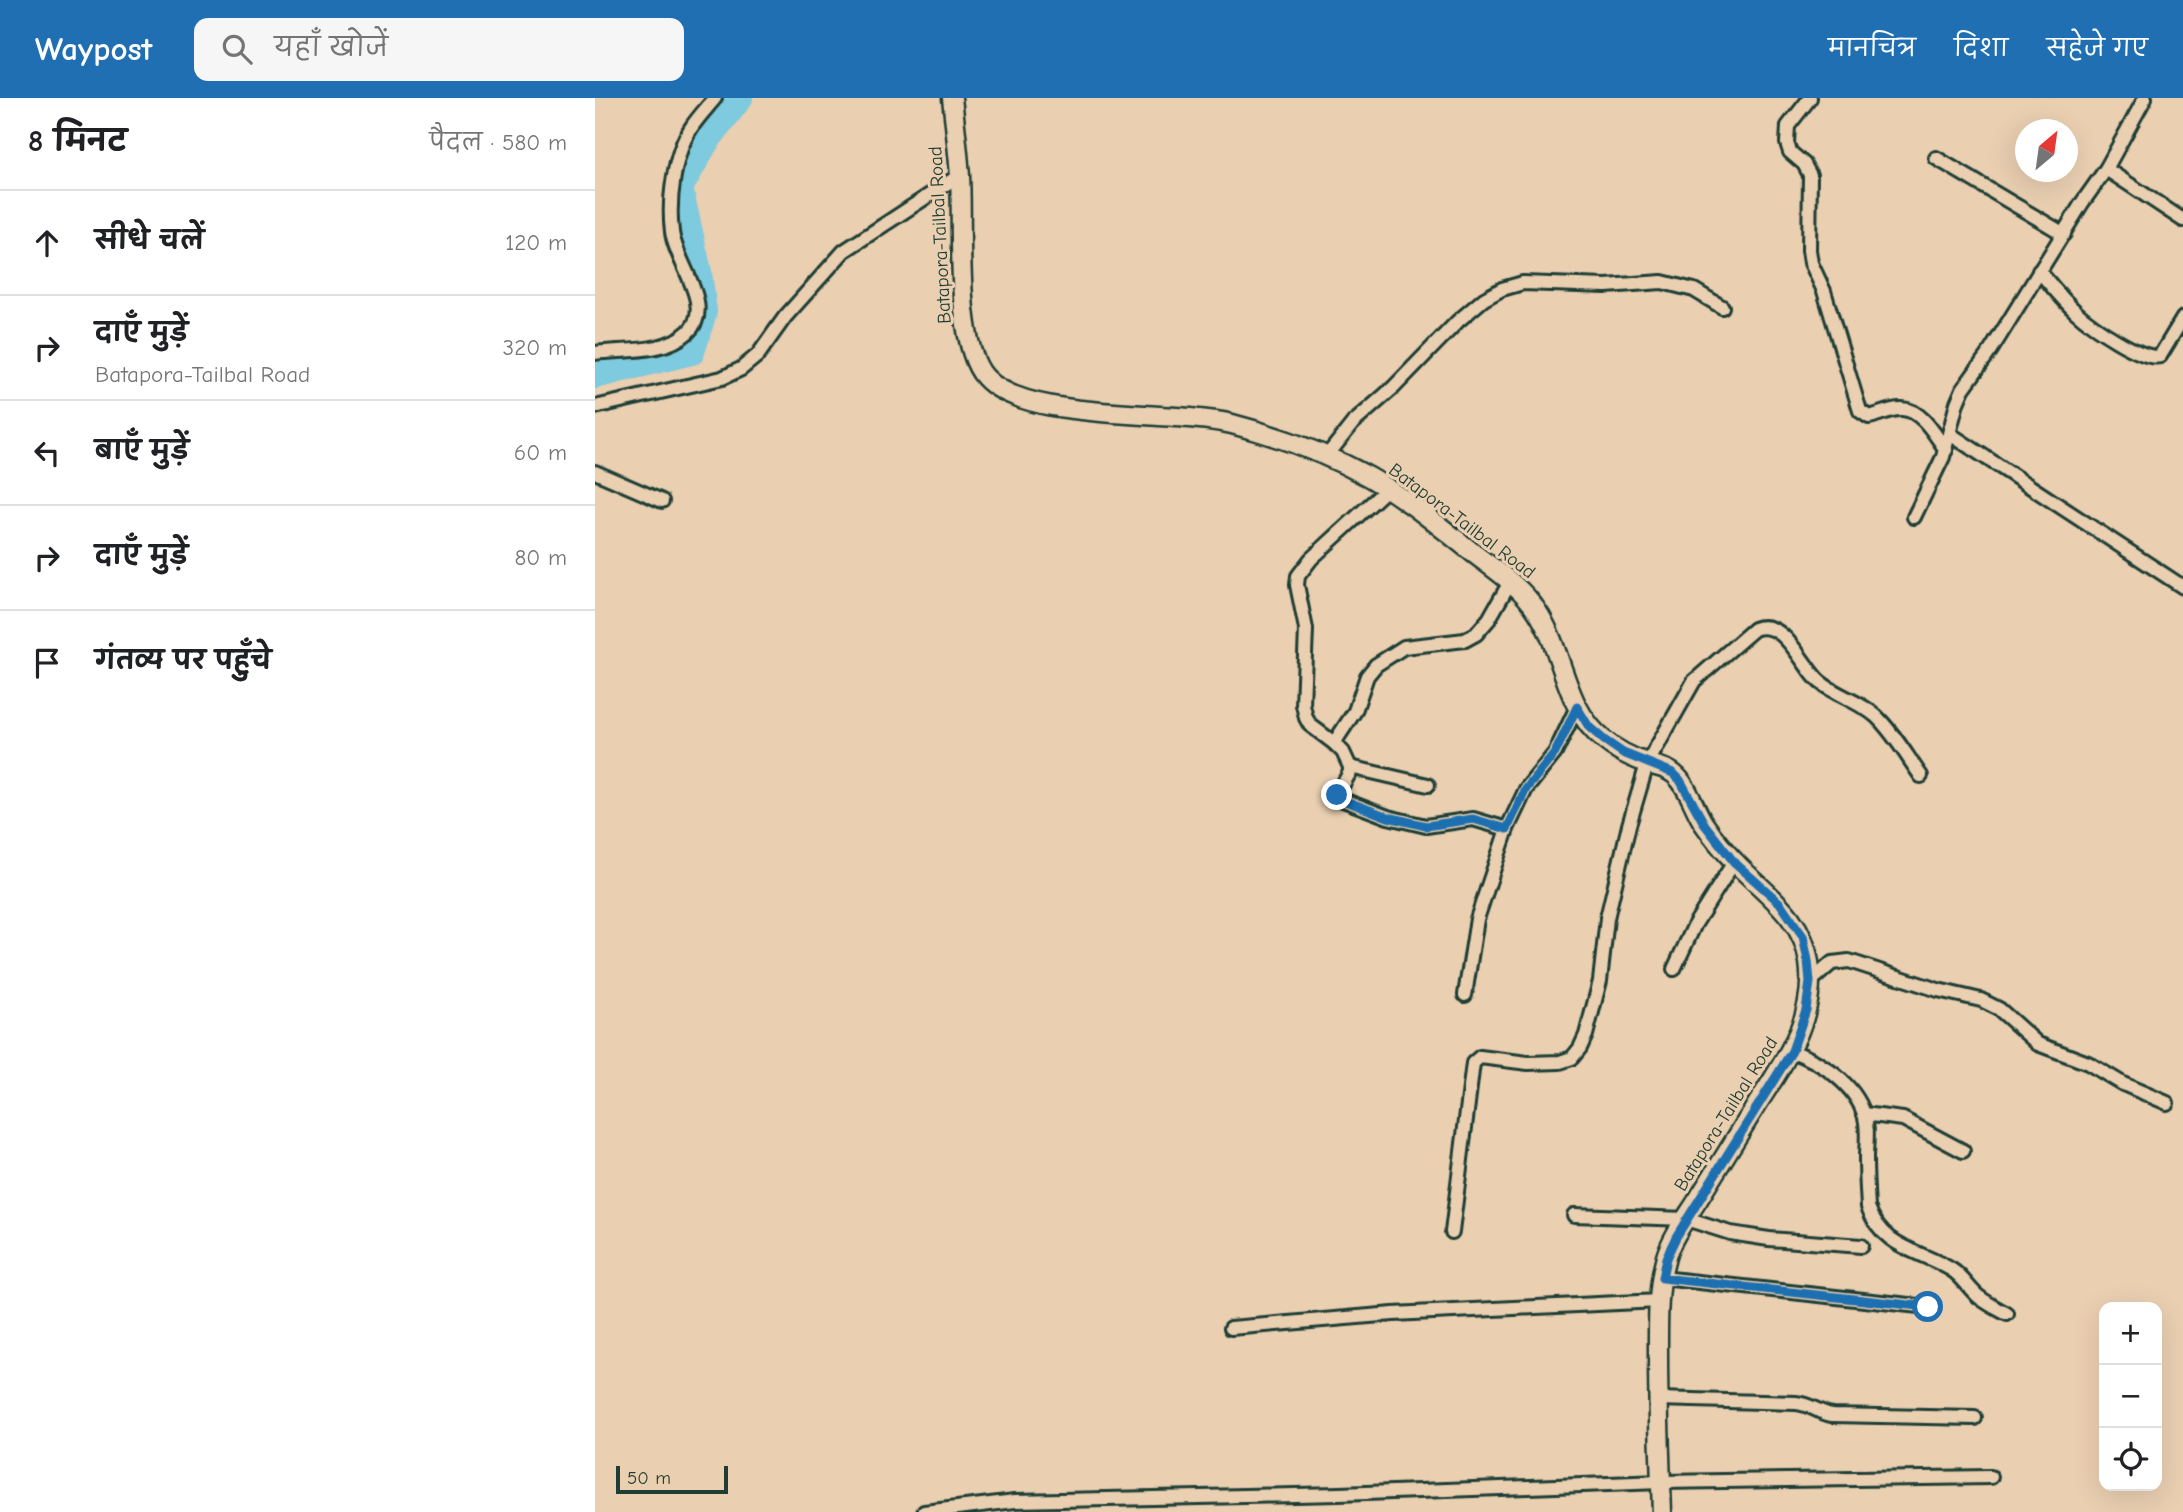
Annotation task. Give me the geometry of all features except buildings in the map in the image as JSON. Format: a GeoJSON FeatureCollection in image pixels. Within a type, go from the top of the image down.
{"type":"FeatureCollection","features":[{"type":"Feature","properties":{"kind":"main road","name":"Batapora-Tailbal Road"},"geometry":{"type":"LineString","coordinates":[[952,98],[960,175],[965,327],[975,363],[983,376],[994,386],[1021,400],[1107,413],[1175,416],[1229,423],[1327,457],[1369,477],[1387,489],[1429,518],[1510,582],[1536,608],[1547,627],[1577,707],[1589,727],[1623,753],[1663,768],[1680,780],[1705,825],[1734,862],[1780,903],[1803,936],[1810,982],[1806,1010],[1792,1051],[1669,1248],[1658,1301],[1662,1512]]}},
{"type":"Feature","properties":{"kind":"street"},"geometry":{"type":"LineString","coordinates":[[595,353],[652,349],[674,341],[689,331],[697,318],[697,294],[682,266],[672,232],[673,190],[679,152],[691,128],[715,98]]}},
{"type":"Feature","properties":{"kind":"street"},"geometry":{"type":"LineString","coordinates":[[1810,98],[1788,126],[1787,143],[1790,152],[1810,175],[1811,263],[1824,291],[1840,339],[1860,411],[1869,417],[1898,409],[1909,411],[1929,426],[1946,450]]}},
{"type":"Feature","properties":{"kind":"street"},"geometry":{"type":"LineString","coordinates":[[1914,517],[1946,450],[1963,389],[1991,350],[2106,169],[2145,98]]}},
{"type":"Feature","properties":{"kind":"street"},"geometry":{"type":"LineString","coordinates":[[1936,158],[2064,234]]}},
{"type":"Feature","properties":{"kind":"street"},"geometry":{"type":"LineString","coordinates":[[2106,169],[2183,220]]}},
{"type":"Feature","properties":{"kind":"street"},"geometry":{"type":"LineString","coordinates":[[595,407],[722,378],[741,369],[758,355],[785,317],[844,251],[960,175]]}},
{"type":"Feature","properties":{"kind":"street"},"geometry":{"type":"LineString","coordinates":[[2039,271],[2077,313],[2145,356],[2160,356],[2183,318]]}},
{"type":"Feature","properties":{"kind":"street"},"geometry":{"type":"LineString","coordinates":[[1327,457],[1353,423],[1394,387],[1458,321],[1483,299],[1501,289],[1524,283],[1606,286],[1662,282],[1694,290],[1722,307]]}},
{"type":"Feature","properties":{"kind":"street"},"geometry":{"type":"LineString","coordinates":[[1950,434],[2183,587]]}},
{"type":"Feature","properties":{"kind":"street"},"geometry":{"type":"LineString","coordinates":[[595,472],[662,501]]}},
{"type":"Feature","properties":{"kind":"street"},"geometry":{"type":"LineString","coordinates":[[1387,489],[1311,559],[1298,576],[1297,585],[1306,629],[1302,684],[1306,718],[1310,725],[1343,752],[1350,767],[1350,772],[1337,795],[1343,800],[1418,825],[1473,819],[1507,829]]}},
{"type":"Feature","properties":{"kind":"street"},"geometry":{"type":"LineString","coordinates":[[1334,743],[1356,711],[1367,676],[1376,665],[1404,648],[1465,640],[1476,634],[1489,619],[1510,582]]}},
{"type":"Feature","properties":{"kind":"street"},"geometry":{"type":"LineString","coordinates":[[1452,1232],[1473,1063],[1480,1057],[1528,1063],[1560,1062],[1572,1058],[1586,1035],[1600,981],[1604,941],[1629,825],[1647,764],[1694,681],[1754,629],[1760,627],[1774,631],[1788,640],[1813,675],[1825,686],[1876,717],[1921,776]]}},
{"type":"Feature","properties":{"kind":"street"},"geometry":{"type":"LineString","coordinates":[[1465,995],[1477,919],[1507,829],[1526,789],[1555,753],[1577,707]]}},
{"type":"Feature","properties":{"kind":"street"},"geometry":{"type":"LineString","coordinates":[[1350,767],[1427,785]]}},
{"type":"Feature","properties":{"kind":"street"},"geometry":{"type":"LineString","coordinates":[[1674,969],[1695,924],[1734,862]]}},
{"type":"Feature","properties":{"kind":"street"},"geometry":{"type":"LineString","coordinates":[[1810,982],[1832,963],[1849,961],[1938,990],[1980,1000],[1999,1009],[2038,1044],[2088,1063],[2123,1084],[2167,1103]]}},
{"type":"Feature","properties":{"kind":"street"},"geometry":{"type":"LineString","coordinates":[[1792,1051],[1809,1058],[1842,1081],[1855,1096],[1864,1114],[1867,1131],[1868,1207],[1881,1232],[1902,1247],[1953,1271],[1979,1296],[2007,1314]]}},
{"type":"Feature","properties":{"kind":"street"},"geometry":{"type":"LineString","coordinates":[[1864,1114],[1903,1119],[1963,1151]]}},
{"type":"Feature","properties":{"kind":"street"},"geometry":{"type":"LineString","coordinates":[[1574,1215],[1686,1219],[1730,1233],[1861,1247]]}},
{"type":"Feature","properties":{"kind":"street"},"geometry":{"type":"LineString","coordinates":[[1662,1278],[1928,1307]]}},
{"type":"Feature","properties":{"kind":"street"},"geometry":{"type":"LineString","coordinates":[[1231,1328],[1393,1314],[1658,1301]]}},
{"type":"Feature","properties":{"kind":"street"},"geometry":{"type":"LineString","coordinates":[[1658,1399],[1796,1403],[1806,1404],[1832,1415],[1975,1418]]}},
{"type":"Feature","properties":{"kind":"street"},"geometry":{"type":"LineString","coordinates":[[925,1512],[1015,1501],[1339,1494],[1661,1482],[1991,1477]]}},
{"type":"Feature","properties":{"kind":"waterway"},"geometry":{"type":"LineString","coordinates":[[595,376],[692,352],[704,312],[699,272],[680,188],[705,144],[740,98]]}},
{"type":"Feature","properties":{"kind":"route"},"geometry":{"type":"LineString","coordinates":[[1337,795],[1343,800],[1388,817],[1426,826],[1473,819],[1507,829],[1526,789],[1565,736],[1577,707],[1589,727],[1604,740],[1623,753],[1673,773],[1680,780],[1705,825],[1734,862],[1780,903],[1803,936],[1810,982],[1806,1010],[1792,1051],[1669,1248],[1662,1278],[1928,1307]]}}]}
